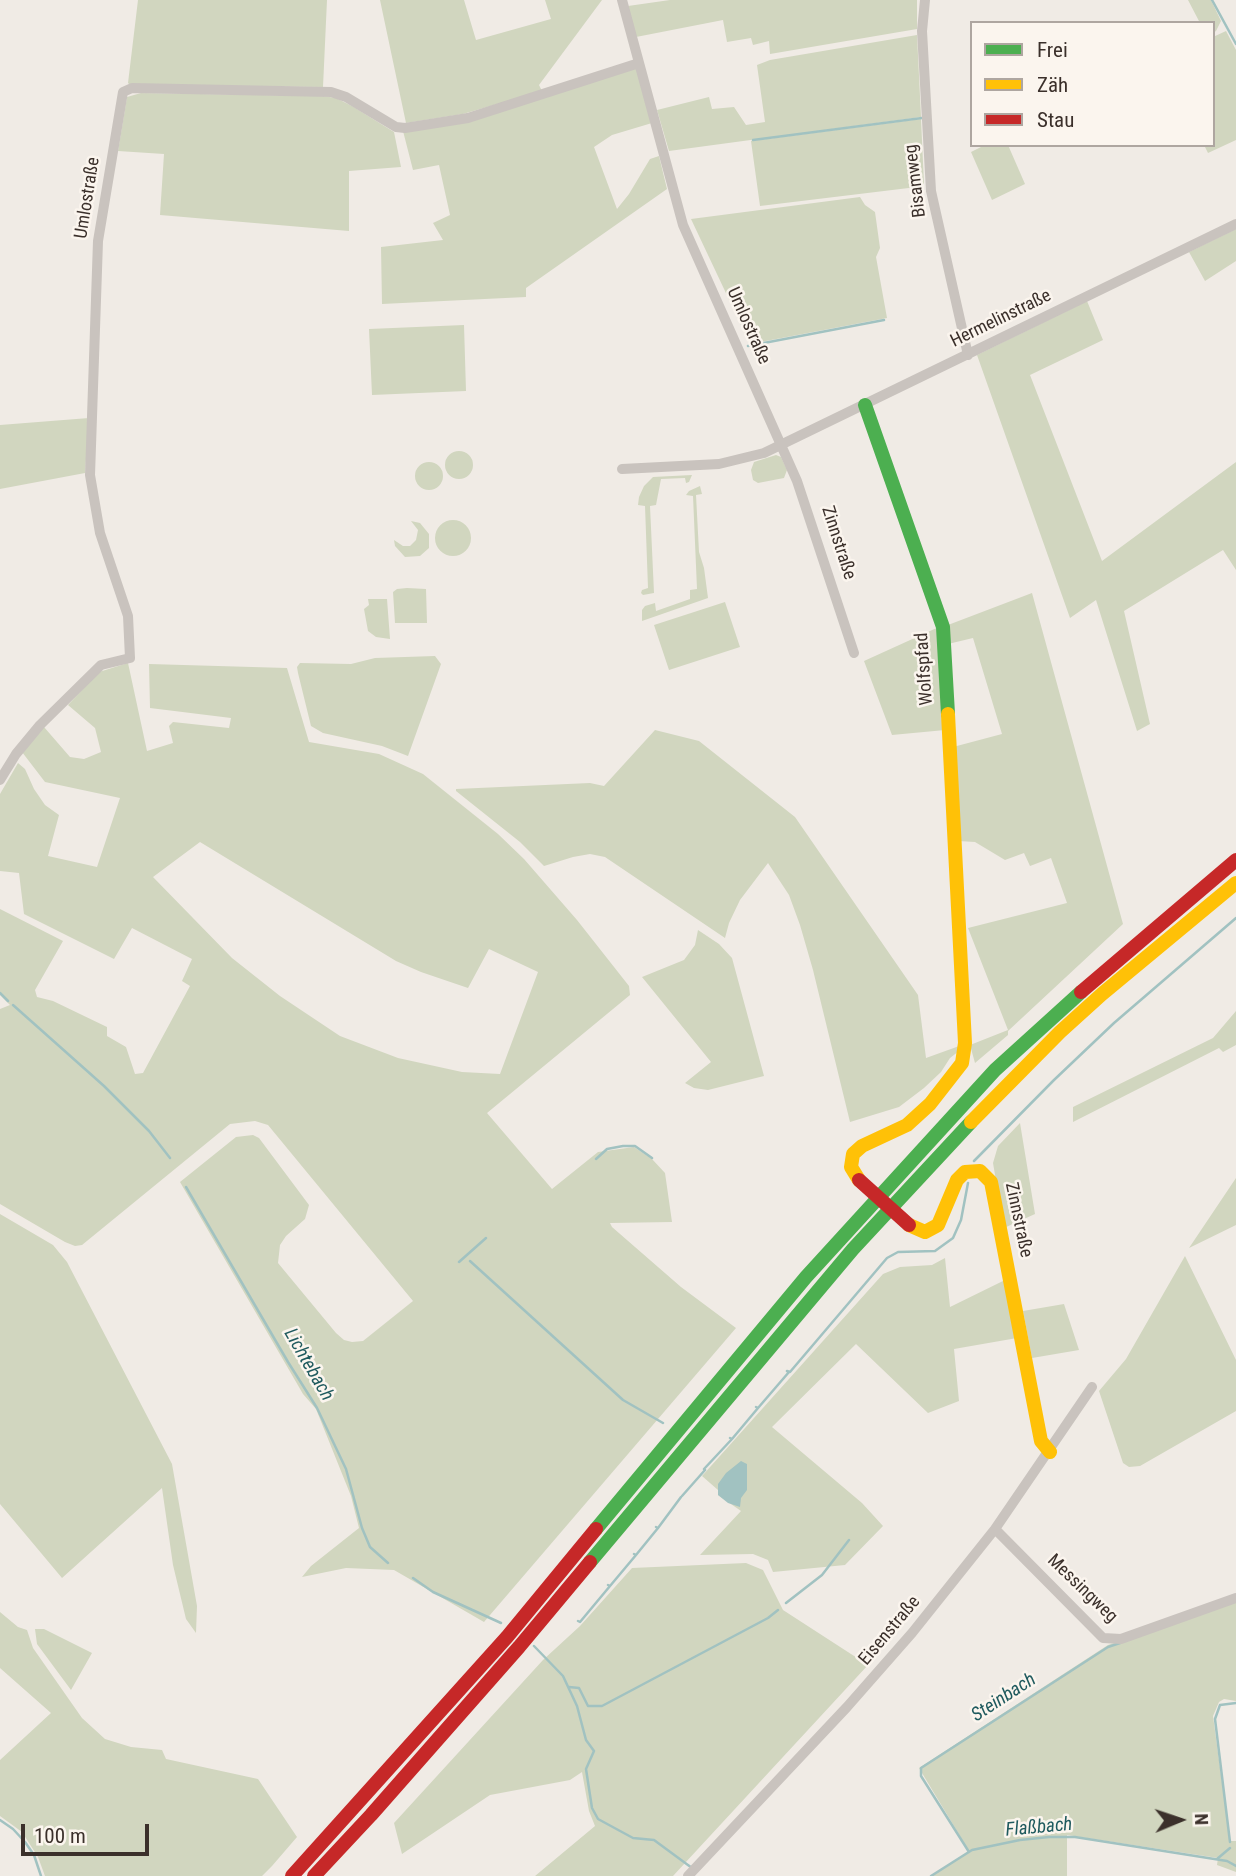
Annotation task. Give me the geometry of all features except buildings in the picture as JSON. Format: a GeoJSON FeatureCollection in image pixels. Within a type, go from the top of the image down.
{"type":"FeatureCollection","features":[{"type":"Feature","properties":{"kind":"main road","name":"Wolfspfad"},"geometry":{"type":"LineString","coordinates":[[865,405],[943,627],[957,901]]}},
{"type":"Feature","properties":{"kind":"main road"},"geometry":{"type":"LineString","coordinates":[[292,1876],[507,1637],[806,1277],[995,1070],[1109,966],[1236,860]]}},
{"type":"Feature","properties":{"kind":"main road"},"geometry":{"type":"LineString","coordinates":[[314,1876],[519,1647],[853,1249],[896,1202],[1060,1032],[1236,883]]}},
{"type":"Feature","properties":{"kind":"main road","name":"Zinnstraße"},"geometry":{"type":"LineString","coordinates":[[957,901],[964,1058],[952,1078],[917,1116],[907,1125],[862,1146],[853,1154],[851,1167],[859,1180],[909,1225],[925,1232],[939,1225],[957,1180],[965,1172],[980,1171],[991,1182],[1041,1441],[1050,1452]]}},
{"type":"Feature","properties":{"kind":"street","name":"Umlostraße"},"geometry":{"type":"LineString","coordinates":[[622,0],[683,225],[782,446]]}},
{"type":"Feature","properties":{"kind":"street","name":"Bisamweg"},"geometry":{"type":"LineString","coordinates":[[925,0],[922,31],[931,191],[968,355]]}},
{"type":"Feature","properties":{"kind":"street","name":"Umlostraße"},"geometry":{"type":"LineString","coordinates":[[0,780],[16,754],[40,725],[101,665],[130,658],[128,616],[100,533],[90,475],[98,242],[123,92],[132,88],[331,92],[346,97],[396,127],[405,128],[468,118],[639,63]]}},
{"type":"Feature","properties":{"kind":"street","name":"Hermelinstraße"},"geometry":{"type":"LineString","coordinates":[[782,446],[1236,224]]}},
{"type":"Feature","properties":{"kind":"street"},"geometry":{"type":"LineString","coordinates":[[622,469],[728,463],[782,446]]}},
{"type":"Feature","properties":{"kind":"street","name":"Zinnstraße"},"geometry":{"type":"LineString","coordinates":[[782,446],[797,481],[854,653]]}},
{"type":"Feature","properties":{"kind":"street","name":"Eisenstraße"},"geometry":{"type":"LineString","coordinates":[[688,1876],[847,1707],[912,1633],[995,1529],[1093,1388]]}},
{"type":"Feature","properties":{"kind":"street","name":"Messingweg"},"geometry":{"type":"LineString","coordinates":[[995,1529],[1103,1638],[1121,1639],[1236,1598]]}},
{"type":"Feature","properties":{"kind":"green space"},"geometry":{"type":"Polygon","coordinates":[[[138,0],[327,0],[323,87],[130,85],[128,83],[138,0]]]}},
{"type":"Feature","properties":{"kind":"green space"},"geometry":{"type":"Polygon","coordinates":[[[380,0],[464,0],[476,40],[551,19],[545,0],[602,0],[539,85],[542,91],[463,114],[406,123],[380,0]]]}},
{"type":"Feature","properties":{"kind":"green space"},"geometry":{"type":"Polygon","coordinates":[[[670,0],[917,0],[917,29],[770,54],[769,41],[753,45],[751,38],[727,42],[723,20],[636,37],[628,6],[670,0]]]}},
{"type":"Feature","properties":{"kind":"green space"},"geometry":{"type":"Polygon","coordinates":[[[1188,0],[1211,0],[1221,21],[1216,31],[1215,21],[1199,21],[1188,0]]]}},
{"type":"Feature","properties":{"kind":"green space"},"geometry":{"type":"Polygon","coordinates":[[[1226,31],[1236,50],[1236,140],[1208,153],[1205,147],[1215,147],[1215,36],[1226,31]]]}},
{"type":"Feature","properties":{"kind":"green space"},"geometry":{"type":"Polygon","coordinates":[[[917,35],[921,117],[669,151],[657,110],[709,97],[712,109],[734,107],[746,125],[765,122],[757,65],[770,60],[917,35]]]}},
{"type":"Feature","properties":{"kind":"green space"},"geometry":{"type":"Polygon","coordinates":[[[636,67],[652,123],[612,135],[594,147],[617,209],[650,159],[659,156],[667,189],[526,288],[526,297],[382,304],[381,247],[443,240],[433,223],[450,215],[439,165],[413,170],[403,131],[636,67]]]}},
{"type":"Feature","properties":{"kind":"green space"},"geometry":{"type":"Polygon","coordinates":[[[141,93],[336,98],[394,132],[401,167],[349,171],[349,231],[160,215],[164,154],[118,151],[127,97],[141,93]]]}},
{"type":"Feature","properties":{"kind":"green space"},"geometry":{"type":"Polygon","coordinates":[[[921,119],[924,184],[760,206],[751,141],[921,119]]]}},
{"type":"Feature","properties":{"kind":"green space"},"geometry":{"type":"Polygon","coordinates":[[[981,147],[1009,147],[1025,184],[992,200],[971,152],[981,147]]]}},
{"type":"Feature","properties":{"kind":"green space"},"geometry":{"type":"Polygon","coordinates":[[[860,197],[865,205],[875,212],[880,248],[876,257],[887,318],[750,344],[691,219],[860,197]]]}},
{"type":"Feature","properties":{"kind":"green space"},"geometry":{"type":"Polygon","coordinates":[[[1236,229],[1236,261],[1205,281],[1189,252],[1236,229]]]}},
{"type":"Feature","properties":{"kind":"green space"},"geometry":{"type":"Polygon","coordinates":[[[1087,301],[1103,340],[1030,375],[1102,561],[1236,462],[1236,570],[1223,550],[1124,611],[1150,724],[1137,731],[1096,600],[1070,618],[977,355],[1087,301]]]}},
{"type":"Feature","properties":{"kind":"green space"},"geometry":{"type":"Polygon","coordinates":[[[464,325],[466,391],[372,395],[369,329],[464,325]]]}},
{"type":"Feature","properties":{"kind":"green space"},"geometry":{"type":"Polygon","coordinates":[[[89,418],[85,473],[0,489],[0,425],[89,418]]]}},
{"type":"Feature","properties":{"kind":"green space"},"geometry":{"type":"Polygon","coordinates":[[[459,451],[469,455],[473,465],[469,475],[459,479],[449,475],[445,465],[449,455],[459,451]]]}},
{"type":"Feature","properties":{"kind":"green space"},"geometry":{"type":"Polygon","coordinates":[[[776,455],[781,457],[787,470],[784,478],[758,483],[753,480],[751,470],[754,462],[776,455]]]}},
{"type":"Feature","properties":{"kind":"green space"},"geometry":{"type":"Polygon","coordinates":[[[429,462],[439,466],[443,476],[439,486],[429,490],[419,486],[415,476],[419,466],[429,462]]]}},
{"type":"Feature","properties":{"kind":"green space"},"geometry":{"type":"Polygon","coordinates":[[[692,475],[686,483],[685,478],[661,479],[656,505],[650,506],[654,593],[643,595],[642,590],[648,588],[645,506],[638,505],[639,497],[644,486],[653,477],[692,475]]]}},
{"type":"Feature","properties":{"kind":"green space"},"geometry":{"type":"Polygon","coordinates":[[[700,486],[702,494],[696,495],[699,552],[708,598],[642,621],[642,610],[645,606],[655,603],[656,611],[690,599],[690,590],[697,589],[693,496],[686,495],[700,486]]]}},
{"type":"Feature","properties":{"kind":"green space"},"geometry":{"type":"Polygon","coordinates":[[[453,520],[466,525],[471,538],[466,551],[453,556],[440,551],[435,538],[440,525],[453,520]]]}},
{"type":"Feature","properties":{"kind":"green space"},"geometry":{"type":"Polygon","coordinates":[[[411,521],[420,523],[429,534],[429,548],[420,556],[405,557],[395,546],[394,540],[403,546],[410,546],[416,540],[418,530],[411,521]]]}},
{"type":"Feature","properties":{"kind":"green space"},"geometry":{"type":"Polygon","coordinates":[[[407,588],[426,589],[427,623],[395,623],[393,592],[407,588]]]}},
{"type":"Feature","properties":{"kind":"green space"},"geometry":{"type":"Polygon","coordinates":[[[1032,593],[1123,924],[1008,1031],[1008,1035],[975,1063],[970,1045],[1008,1030],[968,928],[1067,903],[1051,858],[1030,866],[1024,853],[1005,860],[975,842],[958,841],[953,747],[1002,734],[973,638],[948,644],[948,625],[1032,593]]]}},
{"type":"Feature","properties":{"kind":"green space"},"geometry":{"type":"Polygon","coordinates":[[[368,599],[387,599],[390,639],[376,637],[368,631],[364,609],[369,605],[368,599]]]}},
{"type":"Feature","properties":{"kind":"green space"},"geometry":{"type":"Polygon","coordinates":[[[725,602],[740,647],[669,670],[654,625],[725,602]]]}},
{"type":"Feature","properties":{"kind":"green space"},"geometry":{"type":"Polygon","coordinates":[[[941,626],[945,730],[892,735],[864,661],[941,626]]]}},
{"type":"Feature","properties":{"kind":"green space"},"geometry":{"type":"Polygon","coordinates":[[[435,656],[441,664],[408,756],[382,746],[323,733],[311,726],[298,673],[297,667],[300,663],[351,664],[375,658],[435,656]]]}},
{"type":"Feature","properties":{"kind":"green space"},"geometry":{"type":"Polygon","coordinates":[[[128,663],[147,751],[173,743],[169,726],[173,722],[229,728],[231,718],[150,708],[149,664],[287,668],[309,742],[379,754],[423,774],[498,834],[524,859],[629,986],[630,995],[487,1113],[552,1189],[598,1152],[634,1147],[652,1159],[665,1173],[672,1222],[610,1223],[681,1287],[736,1328],[484,1622],[394,1570],[346,1568],[302,1577],[311,1566],[359,1528],[351,1496],[316,1409],[303,1394],[180,1182],[236,1137],[253,1135],[259,1138],[309,1205],[305,1219],[280,1245],[278,1263],[336,1333],[344,1340],[363,1341],[413,1301],[268,1125],[255,1121],[230,1124],[82,1245],[75,1246],[65,1242],[0,1204],[0,1009],[10,1005],[0,995],[0,909],[63,941],[35,990],[37,997],[53,1001],[107,1027],[107,1036],[126,1047],[135,1074],[143,1073],[190,986],[182,981],[192,959],[132,928],[114,959],[24,914],[19,873],[0,871],[0,794],[18,763],[25,769],[45,805],[59,815],[48,856],[97,867],[120,798],[45,782],[22,752],[44,727],[70,757],[84,759],[101,752],[95,728],[68,705],[99,672],[128,663]],[[200,842],[153,877],[232,958],[280,996],[340,1036],[398,1058],[462,1072],[500,1074],[538,972],[489,949],[468,988],[396,961],[200,842]]]}},
{"type":"Feature","properties":{"kind":"green space"},"geometry":{"type":"Polygon","coordinates":[[[655,730],[699,741],[795,817],[918,995],[926,1058],[962,1045],[941,1072],[899,1107],[850,1122],[800,925],[789,895],[768,863],[740,900],[725,938],[605,857],[590,854],[544,866],[520,842],[456,791],[590,783],[604,786],[655,730]]]}},
{"type":"Feature","properties":{"kind":"green space"},"geometry":{"type":"Polygon","coordinates":[[[698,930],[719,944],[732,958],[764,1076],[708,1090],[694,1088],[685,1083],[711,1062],[642,977],[684,960],[695,945],[698,930]]]}},
{"type":"Feature","properties":{"kind":"green space"},"geometry":{"type":"Polygon","coordinates":[[[1236,1011],[1236,1045],[1223,1052],[1219,1048],[1073,1122],[1073,1107],[1213,1038],[1236,1011]]]}},
{"type":"Feature","properties":{"kind":"green space"},"geometry":{"type":"Polygon","coordinates":[[[1020,1123],[1035,1214],[1004,1228],[993,1163],[998,1146],[1020,1123]]]}},
{"type":"Feature","properties":{"kind":"green space"},"geometry":{"type":"Polygon","coordinates":[[[1236,1178],[1236,1225],[1189,1248],[1236,1178]]]}},
{"type":"Feature","properties":{"kind":"green space"},"geometry":{"type":"Polygon","coordinates":[[[0,1214],[53,1245],[67,1262],[172,1464],[197,1606],[196,1633],[186,1619],[173,1565],[162,1488],[62,1578],[0,1504],[0,1214]]]}},
{"type":"Feature","properties":{"kind":"green space"},"geometry":{"type":"Polygon","coordinates":[[[1185,1256],[1236,1360],[1236,1411],[1140,1466],[1129,1467],[1123,1463],[1099,1391],[1126,1359],[1185,1256]]]}},
{"type":"Feature","properties":{"kind":"green space"},"geometry":{"type":"Polygon","coordinates":[[[945,1258],[950,1307],[1005,1280],[1017,1338],[954,1349],[959,1401],[928,1413],[856,1344],[772,1427],[862,1503],[883,1526],[845,1565],[773,1572],[768,1560],[753,1554],[700,1555],[741,1511],[718,1495],[718,1490],[702,1476],[883,1274],[900,1267],[932,1265],[945,1258]]]}},
{"type":"Feature","properties":{"kind":"green space"},"geometry":{"type":"Polygon","coordinates":[[[1064,1304],[1079,1350],[1032,1358],[1023,1311],[1064,1304]]]}},
{"type":"Feature","properties":{"kind":"green space"},"geometry":{"type":"Polygon","coordinates":[[[746,1563],[763,1570],[783,1610],[868,1665],[673,1876],[535,1876],[595,1826],[589,1811],[582,1772],[570,1780],[490,1795],[402,1854],[394,1823],[543,1660],[580,1626],[632,1568],[746,1563]]]}},
{"type":"Feature","properties":{"kind":"green space"},"geometry":{"type":"Polygon","coordinates":[[[1236,1601],[1236,1701],[1224,1699],[1219,1702],[1213,1716],[1230,1841],[1236,1841],[1236,1872],[1217,1865],[1218,1858],[1067,1835],[1067,1876],[931,1876],[969,1851],[919,1768],[1108,1645],[1236,1601]]]}},
{"type":"Feature","properties":{"kind":"green space"},"geometry":{"type":"Polygon","coordinates":[[[0,1612],[18,1627],[27,1630],[33,1648],[82,1718],[105,1739],[131,1747],[162,1750],[166,1759],[258,1779],[297,1837],[262,1876],[45,1876],[38,1857],[22,1832],[0,1816],[0,1760],[51,1713],[0,1668],[0,1612]]]}},
{"type":"Feature","properties":{"kind":"green space"},"geometry":{"type":"Polygon","coordinates":[[[35,1629],[44,1629],[92,1653],[71,1690],[37,1644],[35,1629]]]}},
{"type":"Feature","properties":{"kind":"water"},"geometry":{"type":"Polygon","coordinates":[[[741,1461],[747,1464],[747,1490],[741,1498],[740,1507],[728,1503],[718,1495],[718,1484],[726,1473],[741,1461]]]}},
{"type":"Feature","properties":{"kind":"waterway"},"geometry":{"type":"LineString","coordinates":[[1212,0],[1236,44]]}},
{"type":"Feature","properties":{"kind":"waterway"},"geometry":{"type":"LineString","coordinates":[[753,140],[922,118]]}},
{"type":"Feature","properties":{"kind":"waterway"},"geometry":{"type":"LineString","coordinates":[[748,346],[884,320]]}},
{"type":"Feature","properties":{"kind":"waterway"},"geometry":{"type":"LineString","coordinates":[[974,1161],[1114,1023],[1236,918]]}},
{"type":"Feature","properties":{"kind":"waterway","name":"Lichtebach"},"geometry":{"type":"LineString","coordinates":[[0,993],[8,1001]]}},
{"type":"Feature","properties":{"kind":"waterway","name":"Lichtebach"},"geometry":{"type":"LineString","coordinates":[[13,1005],[104,1086],[149,1131],[170,1158]]}},
{"type":"Feature","properties":{"kind":"waterway"},"geometry":{"type":"LineString","coordinates":[[596,1159],[607,1149],[623,1146],[635,1146],[652,1158]]}},
{"type":"Feature","properties":{"kind":"waterway"},"geometry":{"type":"LineString","coordinates":[[787,1371],[790,1372],[887,1258],[898,1252],[935,1251],[953,1238],[961,1220],[968,1183]]}},
{"type":"Feature","properties":{"kind":"waterway","name":"Lichtebach"},"geometry":{"type":"LineString","coordinates":[[186,1187],[317,1408],[346,1469],[370,1547],[388,1563]]}},
{"type":"Feature","properties":{"kind":"waterway"},"geometry":{"type":"LineString","coordinates":[[459,1262],[486,1238]]}},
{"type":"Feature","properties":{"kind":"waterway"},"geometry":{"type":"LineString","coordinates":[[470,1261],[623,1400],[663,1423]]}},
{"type":"Feature","properties":{"kind":"waterway"},"geometry":{"type":"LineString","coordinates":[[756,1407],[758,1408],[789,1372]]}},
{"type":"Feature","properties":{"kind":"waterway"},"geometry":{"type":"LineString","coordinates":[[730,1438],[732,1439],[758,1408]]}},
{"type":"Feature","properties":{"kind":"waterway"},"geometry":{"type":"LineString","coordinates":[[704,1469],[732,1439]]}},
{"type":"Feature","properties":{"kind":"waterway"},"geometry":{"type":"LineString","coordinates":[[682,1496],[705,1470]]}},
{"type":"Feature","properties":{"kind":"waterway"},"geometry":{"type":"LineString","coordinates":[[656,1527],[658,1528],[681,1497]]}},
{"type":"Feature","properties":{"kind":"waterway"},"geometry":{"type":"LineString","coordinates":[[634,1554],[636,1555],[658,1528]]}},
{"type":"Feature","properties":{"kind":"waterway"},"geometry":{"type":"LineString","coordinates":[[786,1603],[822,1575],[849,1540]]}},
{"type":"Feature","properties":{"kind":"waterway"},"geometry":{"type":"LineString","coordinates":[[608,1585],[610,1586],[636,1555]]}},
{"type":"Feature","properties":{"kind":"waterway","name":"Lichtebach"},"geometry":{"type":"LineString","coordinates":[[413,1578],[433,1592],[501,1623]]}},
{"type":"Feature","properties":{"kind":"waterway"},"geometry":{"type":"LineString","coordinates":[[578,1621],[580,1622],[610,1586]]}},
{"type":"Feature","properties":{"kind":"waterway"},"geometry":{"type":"LineString","coordinates":[[569,1687],[579,1688],[588,1706],[602,1706],[768,1618],[778,1610]]}},
{"type":"Feature","properties":{"kind":"waterway","name":"Steinbach"},"geometry":{"type":"LineString","coordinates":[[969,1852],[921,1776],[921,1768],[1108,1647],[1120,1643]]}},
{"type":"Feature","properties":{"kind":"waterway","name":"Lichtebach"},"geometry":{"type":"LineString","coordinates":[[534,1646],[563,1676],[577,1706],[586,1740],[594,1751],[586,1769],[592,1808],[598,1819],[633,1838],[654,1840],[692,1868]]}},
{"type":"Feature","properties":{"kind":"waterway"},"geometry":{"type":"LineString","coordinates":[[1230,1842],[1215,1719],[1220,1705],[1236,1703]]}},
{"type":"Feature","properties":{"kind":"waterway"},"geometry":{"type":"LineString","coordinates":[[0,1820],[25,1842],[34,1855],[41,1876]]}},
{"type":"Feature","properties":{"kind":"waterway","name":"Flaßbach"},"geometry":{"type":"LineString","coordinates":[[931,1876],[972,1850],[1049,1837],[1075,1837],[1227,1861],[1236,1866]]}},
{"type":"Feature","properties":{"kind":"waterway"},"geometry":{"type":"LineString","coordinates":[[1217,1859],[1230,1848]]}},
{"type":"Feature","properties":{"kind":"traffic: fast"},"geometry":{"type":"LineString","coordinates":[[865,405],[943,627],[948,714]]}},
{"type":"Feature","properties":{"kind":"traffic: fast"},"geometry":{"type":"LineString","coordinates":[[596,1529],[806,1277],[995,1070],[1081,992]]}},
{"type":"Feature","properties":{"kind":"traffic: fast"},"geometry":{"type":"LineString","coordinates":[[590,1562],[853,1249],[971,1122]]}},
{"type":"Feature","properties":{"kind":"traffic: slow"},"geometry":{"type":"LineString","coordinates":[[859,1180],[851,1167],[853,1154],[862,1146],[907,1125],[930,1104],[962,1063],[965,1043],[948,714]]}},
{"type":"Feature","properties":{"kind":"traffic: slow"},"geometry":{"type":"LineString","coordinates":[[971,1122],[1060,1032],[1102,994],[1236,883]]}},
{"type":"Feature","properties":{"kind":"traffic: slow"},"geometry":{"type":"LineString","coordinates":[[909,1225],[925,1232],[938,1225],[957,1180],[965,1172],[980,1171],[991,1182],[1041,1441],[1050,1452]]}},
{"type":"Feature","properties":{"kind":"traffic: jam"},"geometry":{"type":"LineString","coordinates":[[1081,992],[1236,860]]}},
{"type":"Feature","properties":{"kind":"traffic: jam"},"geometry":{"type":"LineString","coordinates":[[859,1180],[909,1225]]}},
{"type":"Feature","properties":{"kind":"traffic: jam"},"geometry":{"type":"LineString","coordinates":[[292,1876],[507,1637],[596,1529]]}},
{"type":"Feature","properties":{"kind":"traffic: jam"},"geometry":{"type":"LineString","coordinates":[[314,1876],[519,1647],[590,1562]]}}]}
